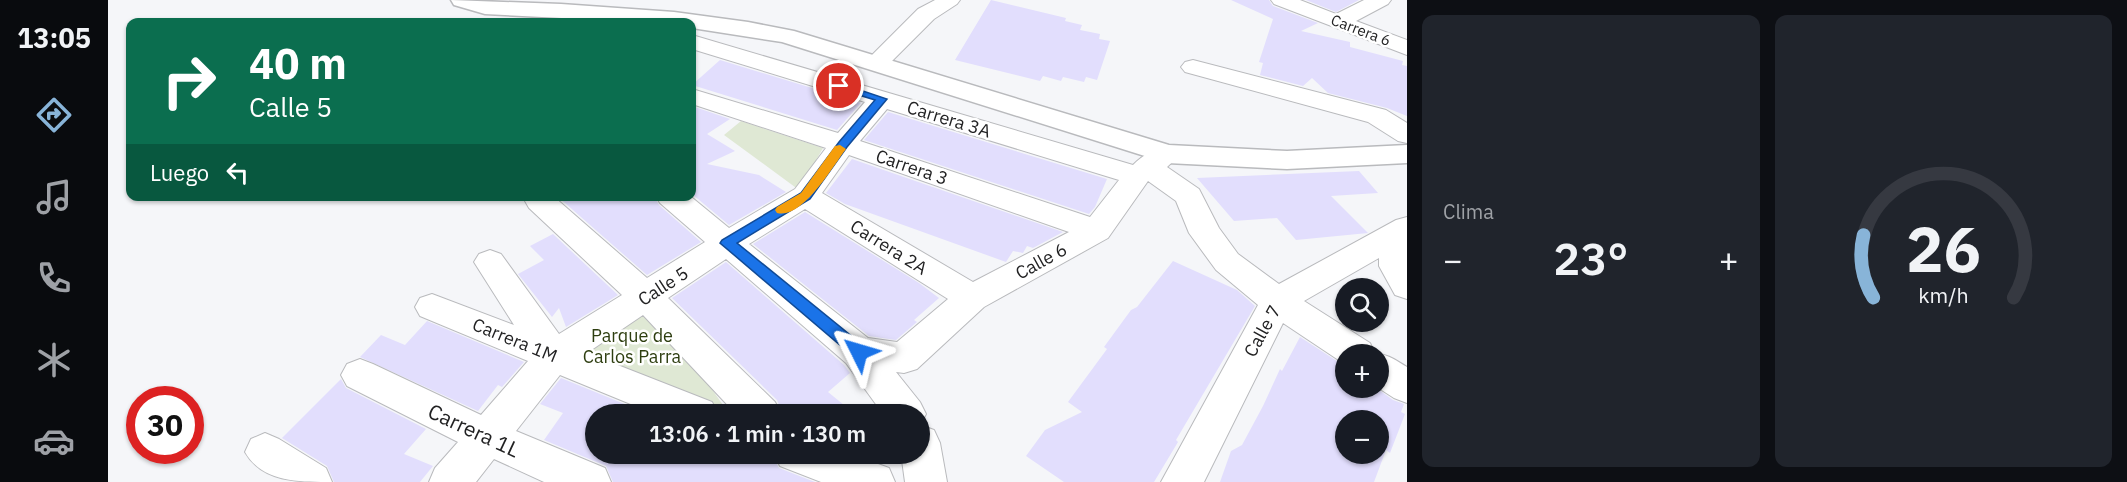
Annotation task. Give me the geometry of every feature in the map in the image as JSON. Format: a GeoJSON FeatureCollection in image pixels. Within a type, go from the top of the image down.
{"type":"FeatureCollection","features":[{"type":"Feature","properties":{"kind":"main road"},"geometry":{"type":"LineString","coordinates":[[462,0],[485,7],[595,17],[678,18]]}},
{"type":"Feature","properties":{"kind":"main road"},"geometry":{"type":"LineString","coordinates":[[696,20],[786,36],[877,63],[1150,166],[1224,160],[1318,161],[1407,154]]}},
{"type":"Feature","properties":{"kind":"street"},"geometry":{"type":"LineString","coordinates":[[877,63],[926,14],[950,0]]}},
{"type":"Feature","properties":{"kind":"street","name":"Carrera 6"},"geometry":{"type":"LineString","coordinates":[[1281,0],[1407,48]]}},
{"type":"Feature","properties":{"kind":"street"},"geometry":{"type":"LineString","coordinates":[[1338,21],[1381,0]]}},
{"type":"Feature","properties":{"kind":"street","name":"Carrera 3A"},"geometry":{"type":"LineString","coordinates":[[696,43],[882,99],[1150,166]]}},
{"type":"Feature","properties":{"kind":"street"},"geometry":{"type":"LineString","coordinates":[[1193,67],[1377,116],[1407,135]]}},
{"type":"Feature","properties":{"kind":"street","name":"Carrera 3"},"geometry":{"type":"LineString","coordinates":[[696,97],[843,144],[1097,230]]}},
{"type":"Feature","properties":{"kind":"street","name":"Calle 5"},"geometry":{"type":"LineString","coordinates":[[450,482],[554,356],[727,243],[805,196],[843,144],[882,99]]}},
{"type":"Feature","properties":{"kind":"street"},"geometry":{"type":"LineString","coordinates":[[1150,166],[1189,196],[1205,233],[1227,262],[1277,301],[1342,344]]}},
{"type":"Feature","properties":{"kind":"street","name":"Calle 6"},"geometry":{"type":"LineString","coordinates":[[904,358],[972,298],[1097,230],[1150,166]]}},
{"type":"Feature","properties":{"kind":"street","name":"Carrera 2A"},"geometry":{"type":"LineString","coordinates":[[805,196],[972,298]]}},
{"type":"Feature","properties":{"kind":"street"},"geometry":{"type":"LineString","coordinates":[[540,201],[646,297],[751,404]]}},
{"type":"Feature","properties":{"kind":"street"},"geometry":{"type":"LineString","coordinates":[[676,201],[859,352],[898,404]]}},
{"type":"Feature","properties":{"kind":"street"},"geometry":{"type":"LineString","coordinates":[[1402,231],[1395,266],[1407,286]]}},
{"type":"Feature","properties":{"kind":"street","name":"Calle 7"},"geometry":{"type":"LineString","coordinates":[[1182,482],[1277,301],[1402,231]]}},
{"type":"Feature","properties":{"kind":"street"},"geometry":{"type":"LineString","coordinates":[[490,262],[554,356]]}},
{"type":"Feature","properties":{"kind":"street","name":"Carrera 1M"},"geometry":{"type":"LineString","coordinates":[[432,307],[673,404]]}},
{"type":"Feature","properties":{"kind":"street"},"geometry":{"type":"LineString","coordinates":[[859,352],[904,358],[913,404]]}},
{"type":"Feature","properties":{"kind":"street","name":"Carrera 1L"},"geometry":{"type":"LineString","coordinates":[[360,375],[487,437],[590,482]]}},
{"type":"Feature","properties":{"kind":"street"},"geometry":{"type":"LineString","coordinates":[[1389,375],[1407,387]]}},
{"type":"Feature","properties":{"kind":"street"},"geometry":{"type":"LineString","coordinates":[[265,452],[311,482]]}},
{"type":"Feature","properties":{"kind":"street"},"geometry":{"type":"LineString","coordinates":[[826,464],[874,482]]}},
{"type":"Feature","properties":{"kind":"street"},"geometry":{"type":"LineString","coordinates":[[923,464],[926,482]]}},
{"type":"Feature","properties":{"kind":"green space"},"geometry":{"type":"Polygon","coordinates":[[[741,121],[823,148],[799,190],[724,135],[741,121]]]}},
{"type":"Feature","properties":{"kind":"green space","name":"Parque de Carlos Parra"},"geometry":{"type":"Polygon","coordinates":[[[635,309],[693,362],[722,404],[714,404],[571,354],[635,309]]]}},
{"type":"Feature","properties":{"kind":"building"},"geometry":{"type":"Polygon","coordinates":[[[991,0],[1066,18],[1065,21],[1082,25],[1080,30],[1100,34],[1099,39],[1110,41],[1097,80],[1086,77],[1084,82],[1063,77],[1061,81],[1043,76],[1040,81],[955,60],[991,0]]]}},
{"type":"Feature","properties":{"kind":"building"},"geometry":{"type":"Polygon","coordinates":[[[1231,0],[1269,0],[1273,6],[1318,23],[1301,31],[1350,42],[1350,47],[1403,61],[1402,65],[1407,66],[1407,116],[1387,108],[1328,93],[1312,78],[1303,86],[1260,75],[1263,63],[1259,62],[1273,19],[1231,0]]]}},
{"type":"Feature","properties":{"kind":"building"},"geometry":{"type":"Polygon","coordinates":[[[1306,0],[1359,0],[1336,12],[1306,0]]]}},
{"type":"Feature","properties":{"kind":"building"},"geometry":{"type":"Polygon","coordinates":[[[720,60],[861,103],[837,130],[696,86],[696,81],[720,60]]]}},
{"type":"Feature","properties":{"kind":"building"},"geometry":{"type":"Polygon","coordinates":[[[696,107],[730,119],[707,134],[735,151],[707,164],[759,175],[786,192],[729,225],[696,197],[696,107]]]}},
{"type":"Feature","properties":{"kind":"building"},"geometry":{"type":"Polygon","coordinates":[[[888,112],[1107,179],[1095,207],[1089,214],[864,140],[888,112]]]}},
{"type":"Feature","properties":{"kind":"building"},"geometry":{"type":"Polygon","coordinates":[[[852,159],[1063,232],[1033,248],[1027,246],[1023,253],[1013,251],[1006,262],[845,204],[826,193],[852,159]]]}},
{"type":"Feature","properties":{"kind":"building"},"geometry":{"type":"Polygon","coordinates":[[[1359,171],[1378,193],[1331,196],[1368,233],[1296,240],[1277,218],[1234,221],[1197,178],[1359,171]]]}},
{"type":"Feature","properties":{"kind":"building"},"geometry":{"type":"Polygon","coordinates":[[[563,201],[657,201],[701,242],[647,275],[563,201]]]}},
{"type":"Feature","properties":{"kind":"building"},"geometry":{"type":"Polygon","coordinates":[[[805,212],[919,283],[939,298],[896,340],[869,336],[753,244],[805,212]]]}},
{"type":"Feature","properties":{"kind":"building"},"geometry":{"type":"Polygon","coordinates":[[[553,234],[618,295],[566,327],[559,308],[552,317],[518,274],[544,260],[530,246],[553,234]]]}},
{"type":"Feature","properties":{"kind":"building"},"geometry":{"type":"Polygon","coordinates":[[[1173,261],[1237,290],[1255,306],[1176,440],[1178,442],[1154,482],[1064,482],[1026,456],[1045,430],[1082,412],[1068,402],[1107,349],[1104,347],[1131,310],[1137,307],[1173,261]]]}},
{"type":"Feature","properties":{"kind":"building"},"geometry":{"type":"Polygon","coordinates":[[[726,262],[844,365],[850,373],[828,392],[843,404],[779,404],[672,298],[726,262]]]}},
{"type":"Feature","properties":{"kind":"building"},"geometry":{"type":"Polygon","coordinates":[[[427,321],[524,362],[502,387],[498,385],[478,411],[360,357],[381,335],[405,345],[427,321]]]}},
{"type":"Feature","properties":{"kind":"building"},"geometry":{"type":"Polygon","coordinates":[[[1300,337],[1335,360],[1335,398],[1389,397],[1404,404],[1401,412],[1405,414],[1390,453],[1389,410],[1335,410],[1335,464],[1381,464],[1374,482],[1220,482],[1231,451],[1242,445],[1280,369],[1282,371],[1300,337]]]}},
{"type":"Feature","properties":{"kind":"building"},"geometry":{"type":"Polygon","coordinates":[[[561,378],[625,404],[585,404],[585,457],[544,440],[563,413],[540,404],[561,378]]]}},
{"type":"Feature","properties":{"kind":"building"},"geometry":{"type":"Polygon","coordinates":[[[341,379],[346,388],[426,429],[404,454],[433,466],[420,482],[334,482],[327,466],[282,438],[341,379]]]}},
{"type":"Feature","properties":{"kind":"building"},"geometry":{"type":"Polygon","coordinates":[[[601,464],[777,464],[779,468],[815,482],[613,482],[606,466],[601,464]]]}},
{"type":"Feature","properties":{"kind":"slow traffic"},"geometry":{"type":"LineString","coordinates":[[781,210],[805,196],[840,149]]}},
{"type":"Feature","properties":{"kind":"route"},"geometry":{"type":"LineString","coordinates":[[839,86],[882,99],[843,144],[805,196],[727,243],[859,352]]}}]}
